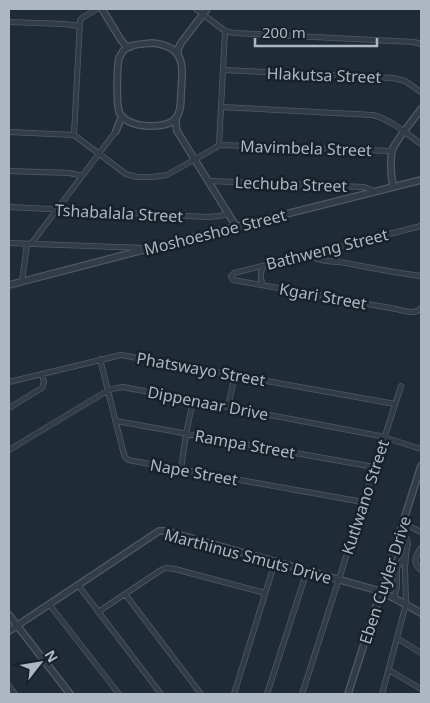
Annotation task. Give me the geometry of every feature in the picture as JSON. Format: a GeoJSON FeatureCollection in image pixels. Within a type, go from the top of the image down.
{"type":"FeatureCollection","features":[{"type":"Feature","properties":{"kind":"street"},"geometry":{"type":"LineString","coordinates":[[74,135],[79,26],[82,18],[97,9]]}},
{"type":"Feature","properties":{"kind":"street"},"geometry":{"type":"LineString","coordinates":[[102,9],[121,40],[126,46],[130,47]]}},
{"type":"Feature","properties":{"kind":"street"},"geometry":{"type":"LineString","coordinates":[[196,9],[205,11],[225,31],[240,34],[414,42],[421,44]]}},
{"type":"Feature","properties":{"kind":"street"},"geometry":{"type":"LineString","coordinates":[[178,56],[178,49],[181,43],[205,11]]}},
{"type":"Feature","properties":{"kind":"street"},"geometry":{"type":"LineString","coordinates":[[9,22],[79,26]]}},
{"type":"Feature","properties":{"kind":"street"},"geometry":{"type":"LineString","coordinates":[[9,132],[74,135],[126,174],[137,177],[167,175],[219,145],[225,31]]}},
{"type":"Feature","properties":{"kind":"street"},"geometry":{"type":"LineString","coordinates":[[121,40],[123,45],[119,59],[117,102],[122,116],[129,122],[146,126],[168,124],[176,119]]}},
{"type":"Feature","properties":{"kind":"street"},"geometry":{"type":"LineString","coordinates":[[122,52],[139,44],[152,43],[168,47],[178,56],[182,63],[183,76],[180,106],[176,119],[177,131]]}},
{"type":"Feature","properties":{"kind":"street"},"geometry":{"type":"LineString","coordinates":[[168,47],[181,43]]}},
{"type":"Feature","properties":{"kind":"street","name":"Hlakutsa Street"},"geometry":{"type":"LineString","coordinates":[[223,70],[393,78],[405,81],[421,92]]}},
{"type":"Feature","properties":{"kind":"street"},"geometry":{"type":"LineString","coordinates":[[221,107],[373,115],[383,118],[421,144]]}},
{"type":"Feature","properties":{"kind":"street"},"geometry":{"type":"LineString","coordinates":[[393,186],[392,151],[421,110]]}},
{"type":"Feature","properties":{"kind":"street"},"geometry":{"type":"LineString","coordinates":[[22,281],[29,244],[116,131],[122,116]]}},
{"type":"Feature","properties":{"kind":"street"},"geometry":{"type":"LineString","coordinates":[[116,131],[129,122]]}},
{"type":"Feature","properties":{"kind":"street"},"geometry":{"type":"LineString","coordinates":[[168,124],[177,131],[236,226]]}},
{"type":"Feature","properties":{"kind":"street","name":"Mavimbela Street"},"geometry":{"type":"LineString","coordinates":[[219,145],[392,151]]}},
{"type":"Feature","properties":{"kind":"street"},"geometry":{"type":"LineString","coordinates":[[9,171],[70,173],[82,176]]}},
{"type":"Feature","properties":{"kind":"street","name":"Moshoeshoe Street"},"geometry":{"type":"LineString","coordinates":[[9,285],[421,180]]}},
{"type":"Feature","properties":{"kind":"street","name":"Lechuba Street"},"geometry":{"type":"LineString","coordinates":[[208,181],[364,187],[374,191]]}},
{"type":"Feature","properties":{"kind":"street","name":"Tshabalala Street"},"geometry":{"type":"LineString","coordinates":[[9,207],[208,217],[228,214]]}},
{"type":"Feature","properties":{"kind":"street","name":"Bathweng Street"},"geometry":{"type":"LineString","coordinates":[[234,273],[421,226]]}},
{"type":"Feature","properties":{"kind":"street"},"geometry":{"type":"LineString","coordinates":[[9,243],[147,249]]}},
{"type":"Feature","properties":{"kind":"street"},"geometry":{"type":"LineString","coordinates":[[335,248],[337,262]]}},
{"type":"Feature","properties":{"kind":"street"},"geometry":{"type":"LineString","coordinates":[[308,255],[321,260],[421,276]]}},
{"type":"Feature","properties":{"kind":"street"},"geometry":{"type":"LineString","coordinates":[[264,285],[260,274],[265,265]]}},
{"type":"Feature","properties":{"kind":"street","name":"Kgari Street"},"geometry":{"type":"LineString","coordinates":[[234,273],[231,276],[233,280],[415,312],[421,309]]}},
{"type":"Feature","properties":{"kind":"street","name":"Phatswayo Street"},"geometry":{"type":"LineString","coordinates":[[9,382],[125,355],[395,404]]}},
{"type":"Feature","properties":{"kind":"street","name":"Nape Street"},"geometry":{"type":"LineString","coordinates":[[100,360],[123,451],[128,460],[363,502]]}},
{"type":"Feature","properties":{"kind":"street"},"geometry":{"type":"LineString","coordinates":[[9,408],[42,388],[44,382],[42,374]]}},
{"type":"Feature","properties":{"kind":"street"},"geometry":{"type":"LineString","coordinates":[[228,407],[234,374]]}},
{"type":"Feature","properties":{"kind":"street","name":"Kutlwano Street"},"geometry":{"type":"LineString","coordinates":[[302,694],[400,386]]}},
{"type":"Feature","properties":{"kind":"street","name":"Dippenaar Drive"},"geometry":{"type":"LineString","coordinates":[[9,450],[107,391],[123,387],[384,437],[421,449]]}},
{"type":"Feature","properties":{"kind":"street"},"geometry":{"type":"LineString","coordinates":[[181,469],[193,401]]}},
{"type":"Feature","properties":{"kind":"street","name":"Rampa Street"},"geometry":{"type":"LineString","coordinates":[[116,421],[374,467]]}},
{"type":"Feature","properties":{"kind":"street","name":"Eben Cuyler Drive"},"geometry":{"type":"LineString","coordinates":[[348,694],[421,466]]}},
{"type":"Feature","properties":{"kind":"street"},"geometry":{"type":"LineString","coordinates":[[403,523],[421,532]]}},
{"type":"Feature","properties":{"kind":"street","name":"Marthinus Smuts Drive"},"geometry":{"type":"LineString","coordinates":[[9,632],[159,531],[166,531],[381,592],[421,613]]}},
{"type":"Feature","properties":{"kind":"street"},"geometry":{"type":"LineString","coordinates":[[382,694],[406,604],[406,554],[408,544],[407,539],[400,534]]}},
{"type":"Feature","properties":{"kind":"street"},"geometry":{"type":"LineString","coordinates":[[421,548],[415,561],[421,570]]}},
{"type":"Feature","properties":{"kind":"street"},"geometry":{"type":"LineString","coordinates":[[394,598],[397,588],[397,568],[406,554]]}},
{"type":"Feature","properties":{"kind":"street"},"geometry":{"type":"LineString","coordinates":[[234,694],[275,562]]}},
{"type":"Feature","properties":{"kind":"street"},"geometry":{"type":"LineString","coordinates":[[98,612],[166,568],[265,593]]}},
{"type":"Feature","properties":{"kind":"street"},"geometry":{"type":"LineString","coordinates":[[267,694],[307,570]]}},
{"type":"Feature","properties":{"kind":"street"},"geometry":{"type":"LineString","coordinates":[[78,585],[161,694]]}},
{"type":"Feature","properties":{"kind":"street"},"geometry":{"type":"LineString","coordinates":[[125,594],[201,694]]}},
{"type":"Feature","properties":{"kind":"street"},"geometry":{"type":"LineString","coordinates":[[50,604],[119,694]]}},
{"type":"Feature","properties":{"kind":"street"},"geometry":{"type":"LineString","coordinates":[[9,615],[70,694]]}},
{"type":"Feature","properties":{"kind":"street"},"geometry":{"type":"LineString","coordinates":[[397,638],[421,653]]}},
{"type":"Feature","properties":{"kind":"street"},"geometry":{"type":"LineString","coordinates":[[389,670],[421,690]]}},
{"type":"Feature","properties":{"kind":"street"},"geometry":{"type":"LineString","coordinates":[[9,686],[15,694]]}}]}
